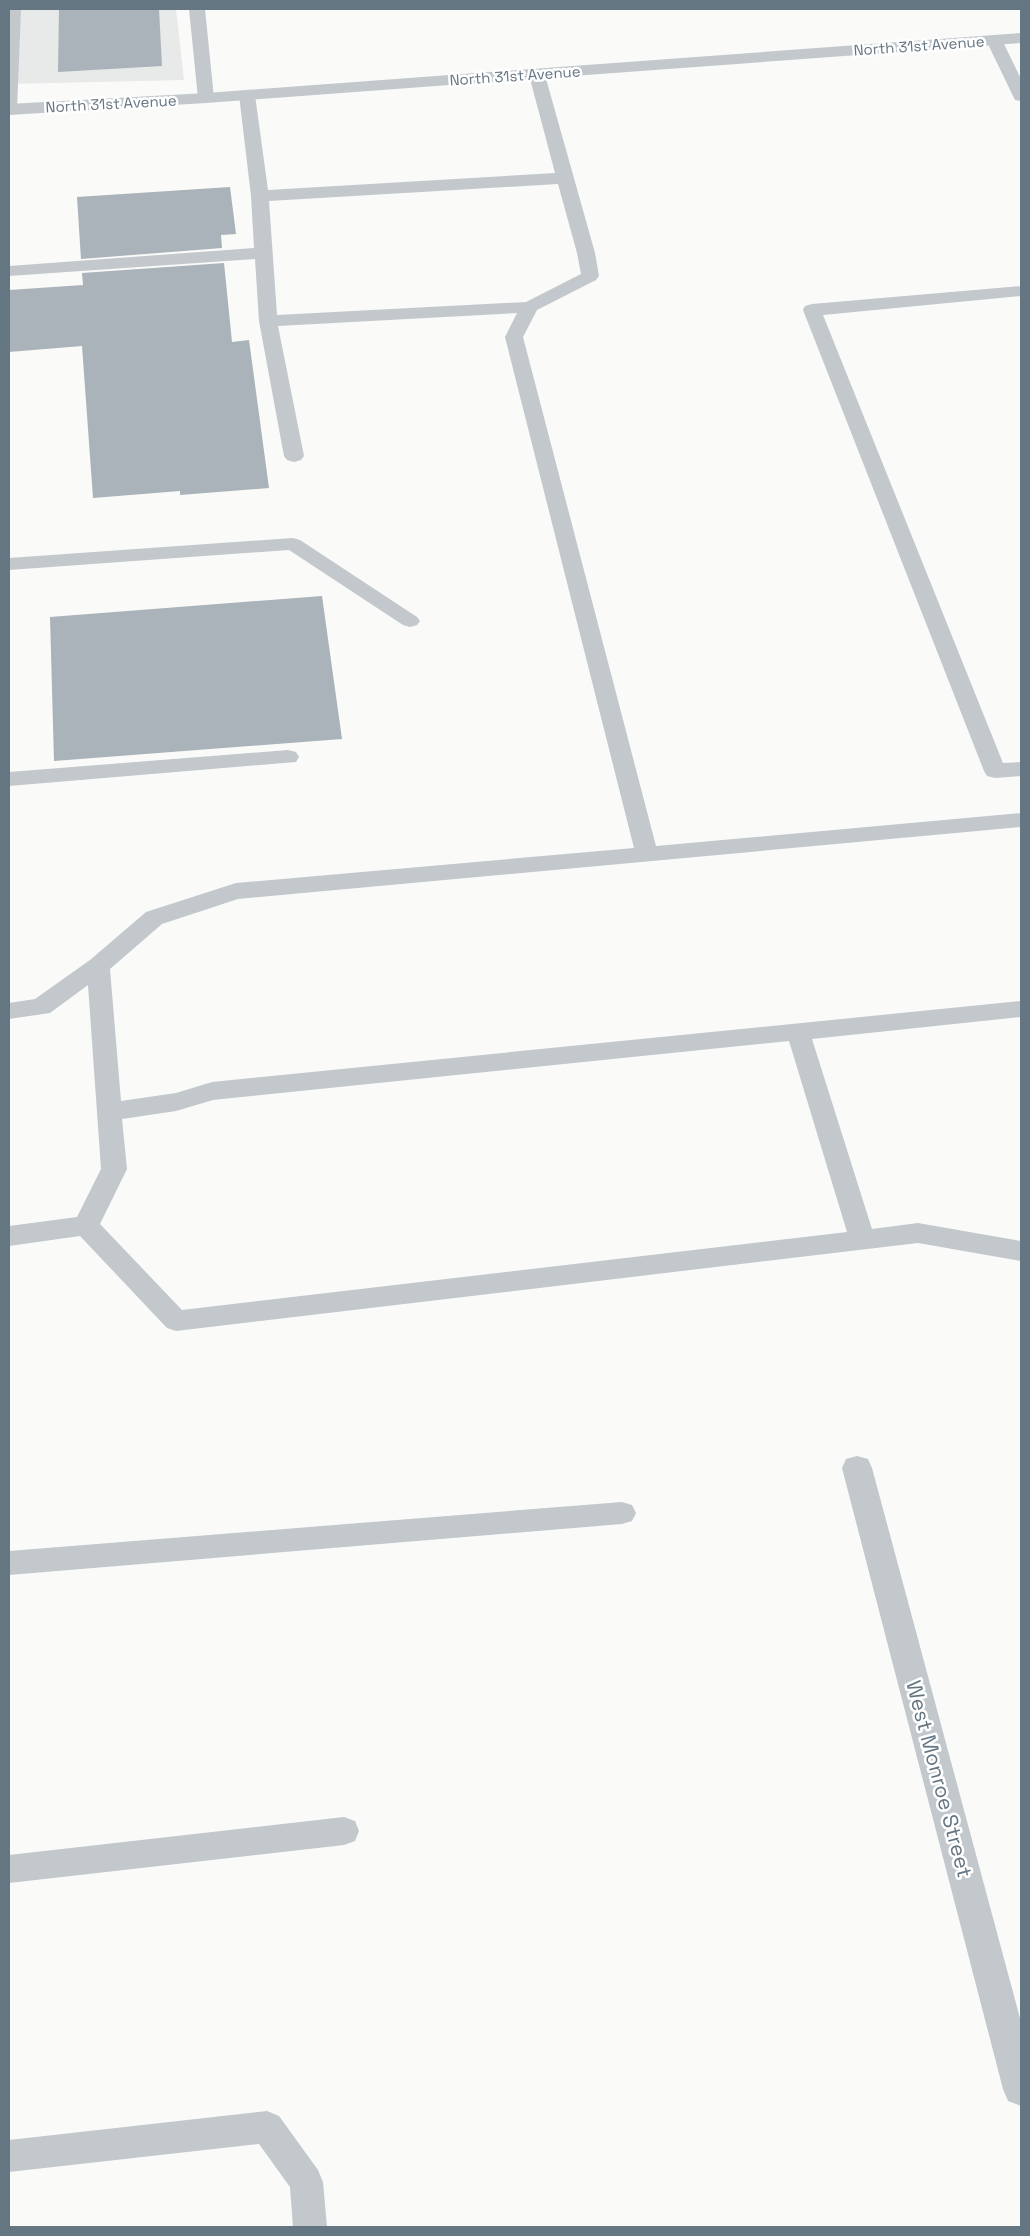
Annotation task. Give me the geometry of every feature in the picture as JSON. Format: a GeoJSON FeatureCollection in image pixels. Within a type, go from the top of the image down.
{"type":"FeatureCollection","features":[{"type":"Feature","properties":{"kind":"street","name":"North 31st Avenue"},"geometry":{"type":"LineString","coordinates":[[9,110],[247,96],[1021,38]]}},
{"type":"Feature","properties":{"kind":"street","name":"West Monroe Street"},"geometry":{"type":"LineString","coordinates":[[857,1468],[1021,2089]]}},
{"type":"Feature","properties":{"kind":"lane"},"geometry":{"type":"LineString","coordinates":[[9,110],[13,9]]}},
{"type":"Feature","properties":{"kind":"lane"},"geometry":{"type":"LineString","coordinates":[[197,9],[206,98]]}},
{"type":"Feature","properties":{"kind":"lane"},"geometry":{"type":"LineString","coordinates":[[994,40],[1021,96]]}},
{"type":"Feature","properties":{"kind":"lane"},"geometry":{"type":"LineString","coordinates":[[268,321],[530,307],[590,276],[586,253],[537,74]]}},
{"type":"Feature","properties":{"kind":"lane"},"geometry":{"type":"LineString","coordinates":[[247,96],[260,196],[268,321],[294,456]]}},
{"type":"Feature","properties":{"kind":"lane"},"geometry":{"type":"LineString","coordinates":[[260,196],[566,178]]}},
{"type":"Feature","properties":{"kind":"lane"},"geometry":{"type":"LineString","coordinates":[[9,271],[263,253]]}},
{"type":"Feature","properties":{"kind":"lane"},"geometry":{"type":"LineString","coordinates":[[1021,291],[812,310],[995,771],[1021,769]]}},
{"type":"Feature","properties":{"kind":"lane"},"geometry":{"type":"LineString","coordinates":[[530,307],[514,337],[647,855]]}},
{"type":"Feature","properties":{"kind":"lane"},"geometry":{"type":"LineString","coordinates":[[9,564],[293,544],[410,620]]}},
{"type":"Feature","properties":{"kind":"lane"},"geometry":{"type":"LineString","coordinates":[[9,779],[288,757]]}},
{"type":"Feature","properties":{"kind":"lane"},"geometry":{"type":"LineString","coordinates":[[9,1011],[41,1007],[98,966],[154,918],[236,891],[1021,820]]}},
{"type":"Feature","properties":{"kind":"lane"},"geometry":{"type":"LineString","coordinates":[[86,1226],[114,1169],[98,966]]}},
{"type":"Feature","properties":{"kind":"lane"},"geometry":{"type":"LineString","coordinates":[[109,1112],[176,1102],[212,1091],[1021,1009]]}},
{"type":"Feature","properties":{"kind":"lane"},"geometry":{"type":"LineString","coordinates":[[798,1032],[863,1240]]}},
{"type":"Feature","properties":{"kind":"lane"},"geometry":{"type":"LineString","coordinates":[[86,1226],[176,1320],[918,1234],[1021,1251]]}},
{"type":"Feature","properties":{"kind":"lane"},"geometry":{"type":"LineString","coordinates":[[9,1236],[86,1226]]}},
{"type":"Feature","properties":{"kind":"lane"},"geometry":{"type":"LineString","coordinates":[[9,1563],[622,1513]]}},
{"type":"Feature","properties":{"kind":"lane"},"geometry":{"type":"LineString","coordinates":[[9,1869],[344,1831]]}},
{"type":"Feature","properties":{"kind":"lane"},"geometry":{"type":"LineString","coordinates":[[9,2156],[267,2128],[306,2182],[310,2227]]}},
{"type":"Feature","properties":{"kind":"shaded area"},"geometry":{"type":"Polygon","coordinates":[[[9,9],[176,9],[184,80],[9,84],[9,9]]]}},
{"type":"Feature","properties":{"kind":"building"},"geometry":{"type":"Polygon","coordinates":[[[59,9],[159,9],[162,66],[58,72],[59,9]]]}},
{"type":"Feature","properties":{"kind":"building"},"geometry":{"type":"Polygon","coordinates":[[[230,187],[236,234],[221,235],[222,248],[81,259],[77,197],[230,187]]]}},
{"type":"Feature","properties":{"kind":"building"},"geometry":{"type":"Polygon","coordinates":[[[224,263],[232,342],[249,340],[269,488],[180,495],[180,491],[93,498],[82,346],[9,352],[9,290],[83,285],[82,273],[224,263]]]}},
{"type":"Feature","properties":{"kind":"building"},"geometry":{"type":"Polygon","coordinates":[[[322,596],[342,739],[54,761],[50,617],[322,596]]]}}]}
